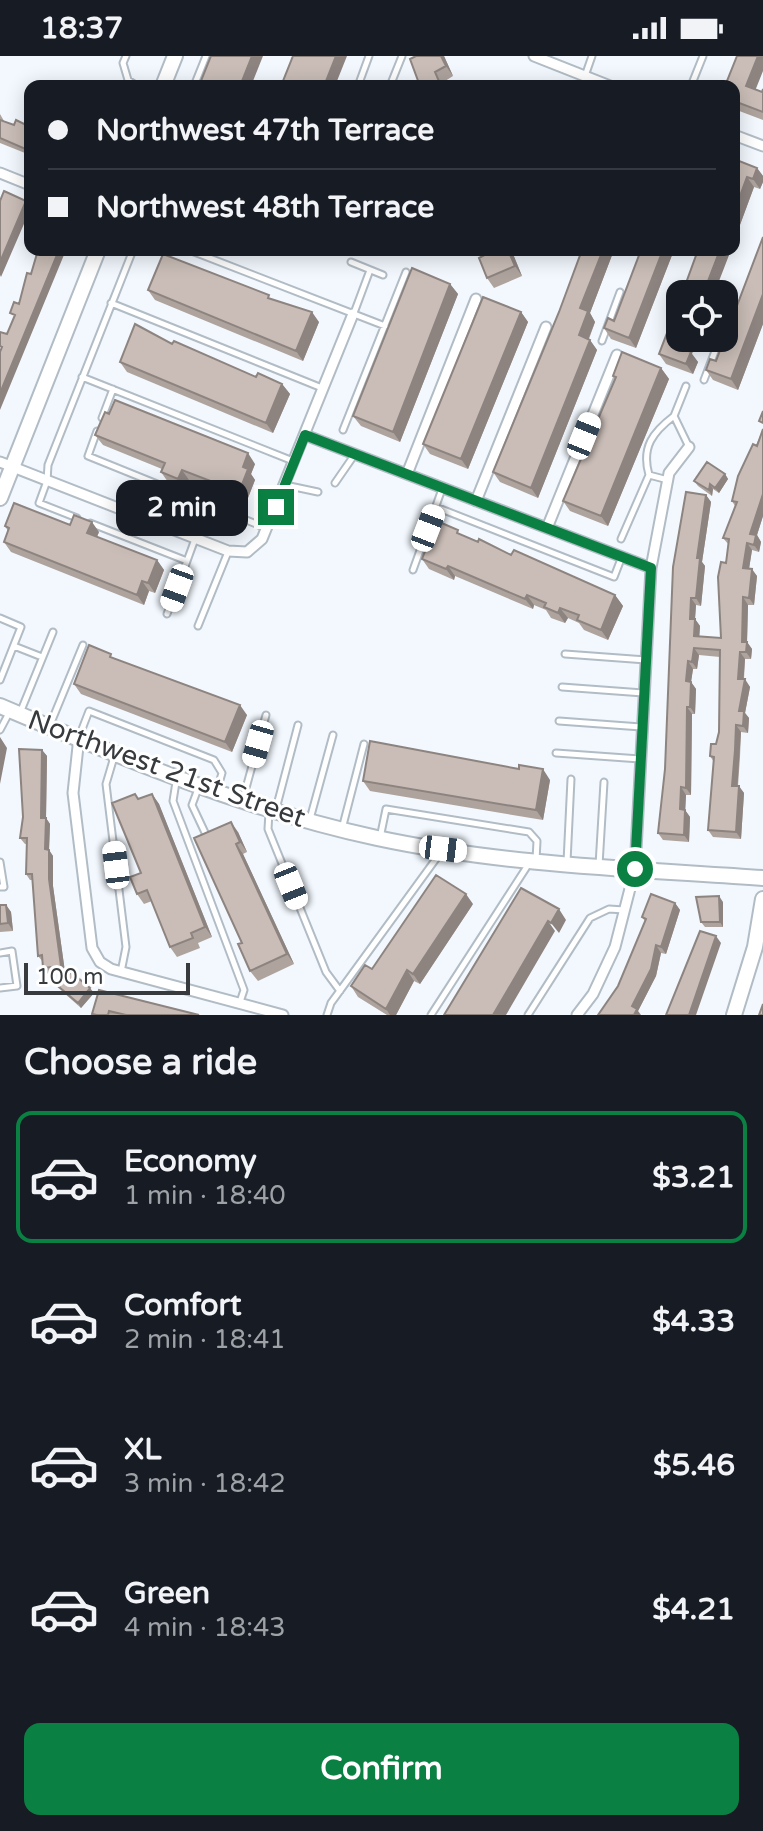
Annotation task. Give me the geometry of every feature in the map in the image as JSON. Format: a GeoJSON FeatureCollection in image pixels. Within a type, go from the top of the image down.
{"type":"FeatureCollection","features":[{"type":"Feature","properties":{"kind":"street"},"geometry":{"type":"LineString","coordinates":[[165,80],[175,56]]}},
{"type":"Feature","properties":{"kind":"street"},"geometry":{"type":"LineString","coordinates":[[534,56],[595,80]]}},
{"type":"Feature","properties":{"kind":"street"},"geometry":{"type":"LineString","coordinates":[[740,137],[763,146]]}},
{"type":"Feature","properties":{"kind":"street"},"geometry":{"type":"LineString","coordinates":[[0,173],[24,183]]}},
{"type":"Feature","properties":{"kind":"street"},"geometry":{"type":"LineString","coordinates":[[0,498],[6,464],[95,256]]}},
{"type":"Feature","properties":{"kind":"street"},"geometry":{"type":"LineString","coordinates":[[407,474],[476,299]]}},
{"type":"Feature","properties":{"kind":"street"},"geometry":{"type":"LineString","coordinates":[[6,464],[228,551],[247,552],[262,539],[267,528],[353,314]]}},
{"type":"Feature","properties":{"kind":"street"},"geometry":{"type":"LineString","coordinates":[[476,501],[546,327]]}},
{"type":"Feature","properties":{"kind":"street"},"geometry":{"type":"LineString","coordinates":[[547,528],[617,355]]}},
{"type":"Feature","properties":{"kind":"street"},"geometry":{"type":"LineString","coordinates":[[305,435],[651,568]]}},
{"type":"Feature","properties":{"kind":"street"},"geometry":{"type":"LineString","coordinates":[[577,1015],[593,994],[615,947],[635,869],[651,568],[668,480],[689,447]]}},
{"type":"Feature","properties":{"kind":"street","name":"Northwest 21st Street"},"geometry":{"type":"LineString","coordinates":[[10,710],[272,812],[380,839],[533,861],[763,878]]}},
{"type":"Feature","properties":{"kind":"street"},"geometry":{"type":"LineString","coordinates":[[79,737],[73,793],[76,833],[92,948],[100,962],[121,972],[283,1015]]}},
{"type":"Feature","properties":{"kind":"street"},"geometry":{"type":"LineString","coordinates":[[734,1015],[755,947],[763,899]]}},
{"type":"Feature","properties":{"kind":"lane"},"geometry":{"type":"LineString","coordinates":[[126,56],[123,63],[128,80]]}},
{"type":"Feature","properties":{"kind":"lane"},"geometry":{"type":"LineString","coordinates":[[196,80],[206,56]]}},
{"type":"Feature","properties":{"kind":"lane"},"geometry":{"type":"LineString","coordinates":[[360,80],[369,56]]}},
{"type":"Feature","properties":{"kind":"lane"},"geometry":{"type":"LineString","coordinates":[[392,80],[402,56]]}},
{"type":"Feature","properties":{"kind":"lane"},"geometry":{"type":"LineString","coordinates":[[585,76],[592,56]]}},
{"type":"Feature","properties":{"kind":"lane"},"geometry":{"type":"LineString","coordinates":[[693,80],[703,56]]}},
{"type":"Feature","properties":{"kind":"lane"},"geometry":{"type":"LineString","coordinates":[[394,76],[396,80]]}},
{"type":"Feature","properties":{"kind":"lane"},"geometry":{"type":"LineString","coordinates":[[131,256],[48,465],[47,481],[39,503],[187,561]]}},
{"type":"Feature","properties":{"kind":"lane"},"geometry":{"type":"LineString","coordinates":[[204,256],[385,326]]}},
{"type":"Feature","properties":{"kind":"lane"},"geometry":{"type":"LineString","coordinates":[[351,262],[383,275]]}},
{"type":"Feature","properties":{"kind":"lane"},"geometry":{"type":"LineString","coordinates":[[353,314],[370,270]]}},
{"type":"Feature","properties":{"kind":"lane"},"geometry":{"type":"LineString","coordinates":[[343,430],[406,272]]}},
{"type":"Feature","properties":{"kind":"lane"},"geometry":{"type":"LineString","coordinates":[[602,341],[620,292]]}},
{"type":"Feature","properties":{"kind":"lane"},"geometry":{"type":"LineString","coordinates":[[111,303],[323,389]]}},
{"type":"Feature","properties":{"kind":"lane"},"geometry":{"type":"LineString","coordinates":[[704,380],[715,352]]}},
{"type":"Feature","properties":{"kind":"lane"},"geometry":{"type":"LineString","coordinates":[[82,377],[294,461]]}},
{"type":"Feature","properties":{"kind":"lane"},"geometry":{"type":"LineString","coordinates":[[621,539],[649,475],[645,462],[649,443],[658,429],[674,416],[686,386]]}},
{"type":"Feature","properties":{"kind":"lane"},"geometry":{"type":"LineString","coordinates":[[113,389],[88,456],[267,528]]}},
{"type":"Feature","properties":{"kind":"lane"},"geometry":{"type":"LineString","coordinates":[[674,416],[689,447]]}},
{"type":"Feature","properties":{"kind":"lane"},"geometry":{"type":"LineString","coordinates":[[335,483],[355,454]]}},
{"type":"Feature","properties":{"kind":"lane"},"geometry":{"type":"LineString","coordinates":[[649,475],[668,480]]}},
{"type":"Feature","properties":{"kind":"lane"},"geometry":{"type":"LineString","coordinates":[[285,485],[318,492]]}},
{"type":"Feature","properties":{"kind":"lane"},"geometry":{"type":"LineString","coordinates":[[413,570],[443,488]]}},
{"type":"Feature","properties":{"kind":"lane"},"geometry":{"type":"LineString","coordinates":[[436,507],[614,577],[621,559]]}},
{"type":"Feature","properties":{"kind":"lane"},"geometry":{"type":"LineString","coordinates":[[167,614],[196,538]]}},
{"type":"Feature","properties":{"kind":"lane"},"geometry":{"type":"LineString","coordinates":[[198,626],[228,551]]}},
{"type":"Feature","properties":{"kind":"lane"},"geometry":{"type":"LineString","coordinates":[[0,618],[21,627],[0,679]]}},
{"type":"Feature","properties":{"kind":"lane"},"geometry":{"type":"LineString","coordinates":[[0,730],[53,632]]}},
{"type":"Feature","properties":{"kind":"lane"},"geometry":{"type":"LineString","coordinates":[[50,726],[83,645]]}},
{"type":"Feature","properties":{"kind":"lane"},"geometry":{"type":"LineString","coordinates":[[14,646],[42,657]]}},
{"type":"Feature","properties":{"kind":"lane"},"geometry":{"type":"LineString","coordinates":[[565,654],[646,660]]}},
{"type":"Feature","properties":{"kind":"lane"},"geometry":{"type":"LineString","coordinates":[[562,687],[644,693]]}},
{"type":"Feature","properties":{"kind":"lane"},"geometry":{"type":"LineString","coordinates":[[79,737],[89,711],[214,760],[222,773],[217,791]]}},
{"type":"Feature","properties":{"kind":"lane"},"geometry":{"type":"LineString","coordinates":[[242,801],[266,715]]}},
{"type":"Feature","properties":{"kind":"lane"},"geometry":{"type":"LineString","coordinates":[[559,721],[642,727]]}},
{"type":"Feature","properties":{"kind":"lane"},"geometry":{"type":"LineString","coordinates":[[298,725],[268,829],[326,972],[340,991]]}},
{"type":"Feature","properties":{"kind":"lane"},"geometry":{"type":"LineString","coordinates":[[309,821],[333,735]]}},
{"type":"Feature","properties":{"kind":"lane"},"geometry":{"type":"LineString","coordinates":[[341,830],[364,744]]}},
{"type":"Feature","properties":{"kind":"lane"},"geometry":{"type":"LineString","coordinates":[[116,752],[106,784],[126,947],[121,972]]}},
{"type":"Feature","properties":{"kind":"lane"},"geometry":{"type":"LineString","coordinates":[[556,753],[641,759]]}},
{"type":"Feature","properties":{"kind":"lane"},"geometry":{"type":"LineString","coordinates":[[178,777],[173,801],[244,990],[240,1002]]}},
{"type":"Feature","properties":{"kind":"lane"},"geometry":{"type":"LineString","coordinates":[[567,863],[571,779]]}},
{"type":"Feature","properties":{"kind":"lane"},"geometry":{"type":"LineString","coordinates":[[599,866],[604,782]]}},
{"type":"Feature","properties":{"kind":"lane"},"geometry":{"type":"LineString","coordinates":[[200,785],[192,805],[209,840]]}},
{"type":"Feature","properties":{"kind":"lane"},"geometry":{"type":"LineString","coordinates":[[380,839],[386,809],[529,832],[537,841],[533,861],[431,1015]]}},
{"type":"Feature","properties":{"kind":"lane"},"geometry":{"type":"LineString","coordinates":[[327,1015],[340,991],[443,849]]}},
{"type":"Feature","properties":{"kind":"lane"},"geometry":{"type":"LineString","coordinates":[[0,862],[4,887],[0,887]]}},
{"type":"Feature","properties":{"kind":"lane"},"geometry":{"type":"LineString","coordinates":[[528,1015],[590,918],[609,909],[625,910]]}},
{"type":"Feature","properties":{"kind":"lane"},"geometry":{"type":"LineString","coordinates":[[0,953],[12,951],[17,986],[0,988]]}},
{"type":"Feature","properties":{"kind":"building"},"geometry":{"type":"Polygon","coordinates":[[[211,56],[252,56],[242,80],[201,80],[211,56]]]}},
{"type":"Feature","properties":{"kind":"building"},"geometry":{"type":"Polygon","coordinates":[[[293,56],[336,56],[326,80],[283,80],[293,56]]]}},
{"type":"Feature","properties":{"kind":"building"},"geometry":{"type":"Polygon","coordinates":[[[416,56],[441,56],[446,66],[435,72],[438,80],[418,80],[410,59],[416,56]]]}},
{"type":"Feature","properties":{"kind":"building"},"geometry":{"type":"Polygon","coordinates":[[[737,56],[758,56],[746,86],[762,92],[763,89],[763,112],[740,103],[740,80],[727,80],[737,56]]]}},
{"type":"Feature","properties":{"kind":"building"},"geometry":{"type":"Polygon","coordinates":[[[0,120],[14,125],[16,120],[24,124],[24,148],[0,138],[0,120]]]}},
{"type":"Feature","properties":{"kind":"building"},"geometry":{"type":"Polygon","coordinates":[[[740,161],[757,168],[753,179],[747,177],[740,196],[740,161]]]}},
{"type":"Feature","properties":{"kind":"building"},"geometry":{"type":"Polygon","coordinates":[[[4,191],[24,200],[0,262],[0,201],[4,191]]]}},
{"type":"Feature","properties":{"kind":"building"},"geometry":{"type":"Polygon","coordinates":[[[763,237],[763,294],[731,379],[706,370],[710,359],[716,361],[719,352],[738,352],[738,303],[763,237]]]}},
{"type":"Feature","properties":{"kind":"building"},"geometry":{"type":"Polygon","coordinates":[[[36,256],[57,256],[0,393],[0,332],[7,334],[15,315],[10,313],[14,302],[19,304],[27,273],[31,274],[36,256]]]}},
{"type":"Feature","properties":{"kind":"building"},"geometry":{"type":"Polygon","coordinates":[[[162,256],[168,256],[269,295],[268,298],[312,312],[296,351],[148,290],[162,256]]]}},
{"type":"Feature","properties":{"kind":"building"},"geometry":{"type":"Polygon","coordinates":[[[511,256],[515,266],[487,278],[479,258],[511,256]]]}},
{"type":"Feature","properties":{"kind":"building"},"geometry":{"type":"Polygon","coordinates":[[[580,256],[601,256],[580,308],[588,311],[579,335],[590,340],[531,488],[493,472],[580,256]]]}},
{"type":"Feature","properties":{"kind":"building"},"geometry":{"type":"Polygon","coordinates":[[[639,256],[661,256],[629,338],[604,328],[608,318],[614,321],[639,256]]]}},
{"type":"Feature","properties":{"kind":"building"},"geometry":{"type":"Polygon","coordinates":[[[696,256],[718,256],[708,280],[687,280],[696,256]]]}},
{"type":"Feature","properties":{"kind":"building"},"geometry":{"type":"Polygon","coordinates":[[[412,268],[450,284],[393,432],[353,416],[412,268]]]}},
{"type":"Feature","properties":{"kind":"building"},"geometry":{"type":"Polygon","coordinates":[[[483,297],[521,312],[461,459],[423,444],[483,297]]]}},
{"type":"Feature","properties":{"kind":"building"},"geometry":{"type":"Polygon","coordinates":[[[135,324],[172,344],[174,341],[256,377],[258,373],[282,384],[266,423],[120,362],[135,324]]]}},
{"type":"Feature","properties":{"kind":"building"},"geometry":{"type":"Polygon","coordinates":[[[666,336],[666,352],[691,352],[686,364],[659,354],[666,336]]]}},
{"type":"Feature","properties":{"kind":"building"},"geometry":{"type":"Polygon","coordinates":[[[622,352],[661,368],[601,516],[563,501],[616,377],[613,376],[622,352]]]}},
{"type":"Feature","properties":{"kind":"building"},"geometry":{"type":"Polygon","coordinates":[[[115,400],[248,453],[243,467],[248,469],[239,492],[182,470],[178,479],[161,472],[165,463],[95,435],[105,412],[109,414],[115,400]]]}},
{"type":"Feature","properties":{"kind":"building"},"geometry":{"type":"Polygon","coordinates":[[[763,429],[763,494],[750,534],[756,535],[754,545],[747,543],[743,568],[752,569],[749,598],[743,597],[742,642],[747,642],[746,652],[740,652],[738,679],[745,679],[739,711],[744,711],[743,726],[736,725],[732,786],[739,786],[736,832],[708,830],[714,757],[710,756],[711,744],[716,744],[719,732],[720,650],[694,648],[692,662],[688,661],[686,681],[691,682],[690,707],[687,707],[686,788],[681,787],[680,809],[685,810],[684,835],[658,833],[665,769],[673,567],[686,492],[706,495],[697,558],[700,558],[696,598],[691,598],[690,619],[695,619],[694,636],[721,638],[718,577],[721,562],[726,563],[729,539],[723,538],[737,502],[732,501],[738,476],[753,444],[757,446],[763,429]]]}},
{"type":"Feature","properties":{"kind":"building"},"geometry":{"type":"Polygon","coordinates":[[[707,462],[725,474],[715,488],[710,484],[709,490],[694,481],[707,462]]]}},
{"type":"Feature","properties":{"kind":"building"},"geometry":{"type":"Polygon","coordinates":[[[14,503],[70,525],[74,515],[92,522],[87,533],[157,560],[148,583],[142,581],[137,595],[4,542],[9,528],[5,526],[14,503]]]}},
{"type":"Feature","properties":{"kind":"building"},"geometry":{"type":"Polygon","coordinates":[[[437,521],[478,542],[479,539],[511,555],[514,550],[615,595],[601,630],[577,620],[579,615],[560,608],[558,613],[544,607],[546,603],[527,595],[525,599],[448,566],[446,569],[422,559],[437,521]]]}},
{"type":"Feature","properties":{"kind":"building"},"geometry":{"type":"Polygon","coordinates":[[[89,645],[111,654],[110,657],[240,705],[225,742],[74,684],[89,645]]]}},
{"type":"Feature","properties":{"kind":"building"},"geometry":{"type":"Polygon","coordinates":[[[370,741],[519,769],[519,765],[543,769],[536,810],[363,781],[370,741]]]}},
{"type":"Feature","properties":{"kind":"building"},"geometry":{"type":"Polygon","coordinates":[[[19,749],[42,750],[41,818],[46,818],[45,849],[49,850],[49,879],[61,966],[43,968],[42,955],[38,956],[32,874],[26,874],[27,838],[20,838],[23,817],[19,749]]]}},
{"type":"Feature","properties":{"kind":"building"},"geometry":{"type":"Polygon","coordinates":[[[135,794],[138,799],[152,794],[205,927],[191,933],[193,938],[170,947],[147,890],[137,894],[130,877],[141,873],[112,803],[135,794]]]}},
{"type":"Feature","properties":{"kind":"building"},"geometry":{"type":"Polygon","coordinates":[[[231,822],[240,842],[236,844],[287,954],[250,971],[238,944],[242,943],[194,838],[231,822]]]}},
{"type":"Feature","properties":{"kind":"building"},"geometry":{"type":"Polygon","coordinates":[[[436,875],[466,894],[413,974],[407,970],[386,1009],[351,986],[365,965],[372,969],[436,875]]]}},
{"type":"Feature","properties":{"kind":"building"},"geometry":{"type":"Polygon","coordinates":[[[521,888],[559,909],[551,923],[548,921],[493,1015],[444,1015],[521,888]]]}},
{"type":"Feature","properties":{"kind":"building"},"geometry":{"type":"Polygon","coordinates":[[[651,894],[675,903],[661,947],[656,945],[651,969],[632,1006],[637,1009],[634,1015],[598,1015],[618,986],[646,919],[642,917],[651,894]]]}},
{"type":"Feature","properties":{"kind":"building"},"geometry":{"type":"Polygon","coordinates":[[[719,896],[720,922],[701,922],[696,897],[719,896]]]}},
{"type":"Feature","properties":{"kind":"building"},"geometry":{"type":"Polygon","coordinates":[[[0,905],[6,905],[8,923],[0,924],[0,905]]]}},
{"type":"Feature","properties":{"kind":"building"},"geometry":{"type":"Polygon","coordinates":[[[700,931],[716,936],[689,1015],[666,1015],[700,931]]]}},
{"type":"Feature","properties":{"kind":"building"},"geometry":{"type":"Polygon","coordinates":[[[71,972],[90,988],[78,1003],[59,987],[71,972]]]}},
{"type":"Feature","properties":{"kind":"building"},"geometry":{"type":"Polygon","coordinates":[[[99,990],[199,1015],[126,1015],[109,1011],[108,1015],[92,1014],[99,990]]]}},
{"type":"Feature","properties":{"kind":"route"},"geometry":{"type":"LineString","coordinates":[[276,507],[305,435],[635,565],[651,568],[635,869]]}}]}
